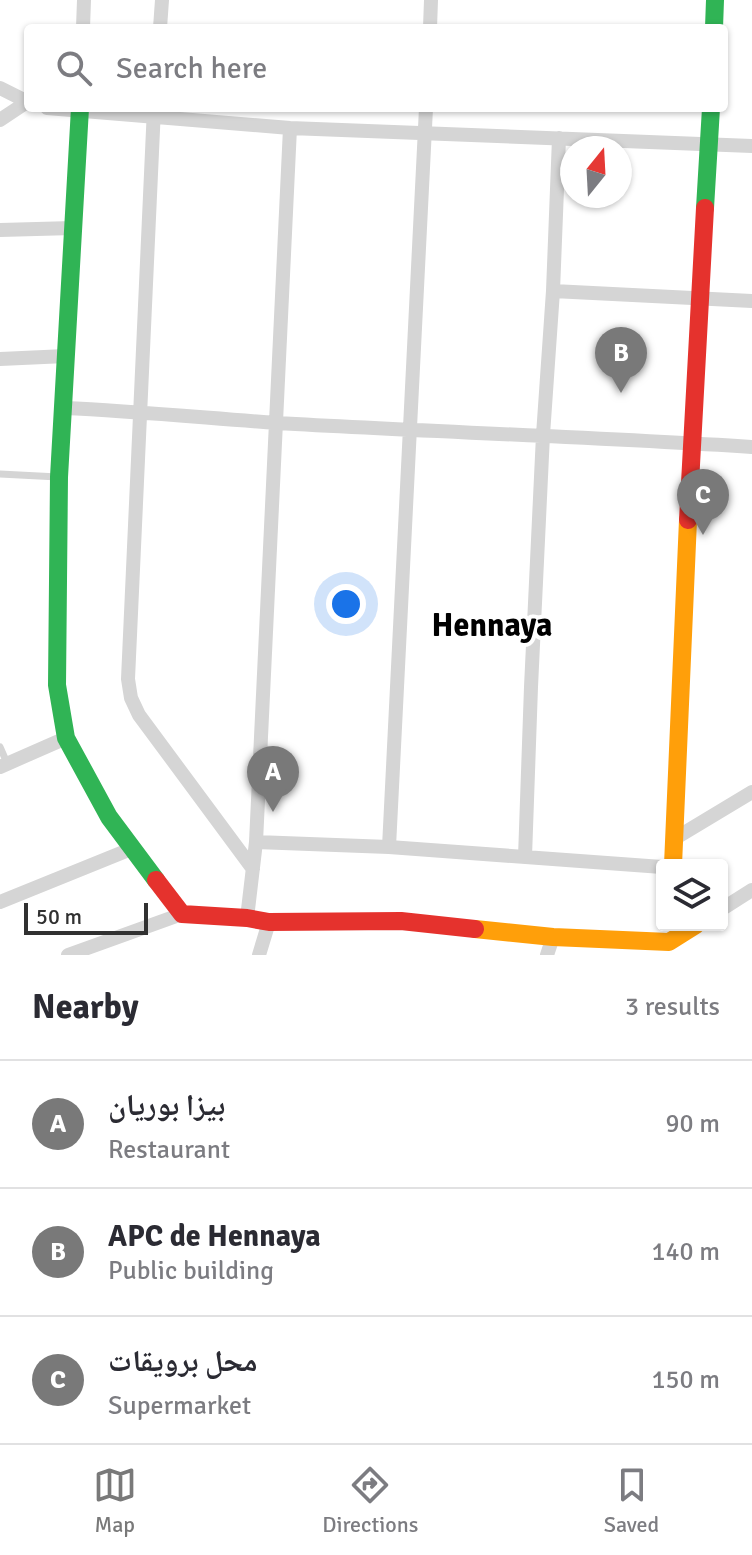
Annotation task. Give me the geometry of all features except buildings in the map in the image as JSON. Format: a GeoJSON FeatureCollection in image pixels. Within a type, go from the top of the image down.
{"type":"FeatureCollection","features":[{"type":"Feature","properties":{"kind":"street"},"geometry":{"type":"LineString","coordinates":[[83,24],[84,0]]}},
{"type":"Feature","properties":{"kind":"street"},"geometry":{"type":"LineString","coordinates":[[160,24],[162,0]]}},
{"type":"Feature","properties":{"kind":"street"},"geometry":{"type":"LineString","coordinates":[[430,24],[431,0]]}},
{"type":"Feature","properties":{"kind":"street"},"geometry":{"type":"LineString","coordinates":[[714,24],[715,0]]}},
{"type":"Feature","properties":{"kind":"street"},"geometry":{"type":"LineString","coordinates":[[0,88],[24,100]]}},
{"type":"Feature","properties":{"kind":"street"},"geometry":{"type":"LineString","coordinates":[[0,120],[24,105]]}},
{"type":"Feature","properties":{"kind":"street"},"geometry":{"type":"LineString","coordinates":[[80,112],[59,477],[57,685],[66,738],[109,817],[182,914]]}},
{"type":"Feature","properties":{"kind":"street"},"geometry":{"type":"LineString","coordinates":[[253,869],[139,715],[131,698],[128,679],[154,112],[290,128],[752,146]]}},
{"type":"Feature","properties":{"kind":"street"},"geometry":{"type":"LineString","coordinates":[[389,847],[426,112]]}},
{"type":"Feature","properties":{"kind":"street"},"geometry":{"type":"LineString","coordinates":[[673,859],[691,443],[711,112]]}},
{"type":"Feature","properties":{"kind":"street"},"geometry":{"type":"LineString","coordinates":[[247,918],[256,842],[290,128]]}},
{"type":"Feature","properties":{"kind":"street"},"geometry":{"type":"LineString","coordinates":[[525,857],[559,138]]}},
{"type":"Feature","properties":{"kind":"street"},"geometry":{"type":"LineString","coordinates":[[0,230],[73,228]]}},
{"type":"Feature","properties":{"kind":"street"},"geometry":{"type":"LineString","coordinates":[[553,291],[752,301]]}},
{"type":"Feature","properties":{"kind":"street"},"geometry":{"type":"LineString","coordinates":[[0,359],[66,356]]}},
{"type":"Feature","properties":{"kind":"street"},"geometry":{"type":"LineString","coordinates":[[64,408],[752,447]]}},
{"type":"Feature","properties":{"kind":"street"},"geometry":{"type":"LineString","coordinates":[[4,765],[66,738]]}},
{"type":"Feature","properties":{"kind":"street"},"geometry":{"type":"LineString","coordinates":[[674,839],[752,792]]}},
{"type":"Feature","properties":{"kind":"street"},"geometry":{"type":"LineString","coordinates":[[256,842],[389,847],[656,867]]}},
{"type":"Feature","properties":{"kind":"street"},"geometry":{"type":"LineString","coordinates":[[0,902],[131,849]]}},
{"type":"Feature","properties":{"kind":"street"},"geometry":{"type":"LineString","coordinates":[[728,905],[752,890]]}},
{"type":"Feature","properties":{"kind":"street"},"geometry":{"type":"LineString","coordinates":[[72,954],[182,914],[269,922],[401,921],[550,946],[669,941]]}},
{"type":"Feature","properties":{"kind":"street"},"geometry":{"type":"LineString","coordinates":[[259,955],[269,922]]}},
{"type":"Feature","properties":{"kind":"lane"},"geometry":{"type":"LineString","coordinates":[[0,474],[59,477]]}},
{"type":"Feature","properties":{"kind":"lane"},"geometry":{"type":"LineString","coordinates":[[0,747],[4,765]]}},
{"type":"Feature","properties":{"kind":"traffic: fast"},"geometry":{"type":"LineString","coordinates":[[714,24],[715,0]]}},
{"type":"Feature","properties":{"kind":"traffic: fast"},"geometry":{"type":"LineString","coordinates":[[80,112],[59,477],[57,685],[66,738],[109,817],[156,880]]}},
{"type":"Feature","properties":{"kind":"traffic: fast"},"geometry":{"type":"LineString","coordinates":[[705,208],[711,112]]}},
{"type":"Feature","properties":{"kind":"traffic: slow"},"geometry":{"type":"LineString","coordinates":[[673,859],[688,520]]}},
{"type":"Feature","properties":{"kind":"traffic: slow"},"geometry":{"type":"LineString","coordinates":[[475,929],[553,937],[669,942],[686,931]]}},
{"type":"Feature","properties":{"kind":"traffic: jam"},"geometry":{"type":"LineString","coordinates":[[688,520],[705,208]]}},
{"type":"Feature","properties":{"kind":"traffic: jam"},"geometry":{"type":"LineString","coordinates":[[156,880],[182,914],[269,922],[401,921],[475,929]]}},
{"type":"Feature","properties":{"kind":"place","name":"APC de Hennaya"},"geometry":{"type":"Point","coordinates":[621,393]}},
{"type":"Feature","properties":{"kind":"place","name":"محل برويقات"},"geometry":{"type":"Point","coordinates":[703,535]}},
{"type":"Feature","properties":{"kind":"place","name":"بيزا بوريان"},"geometry":{"type":"Point","coordinates":[273,812]}},
{"type":"Feature","properties":{"kind":"district","name":"Hennaya"},"geometry":{"type":"Point","coordinates":[492,625]}}]}
